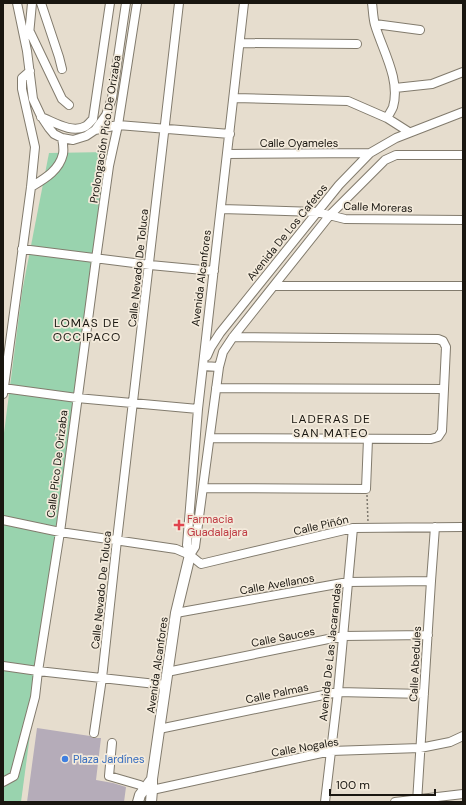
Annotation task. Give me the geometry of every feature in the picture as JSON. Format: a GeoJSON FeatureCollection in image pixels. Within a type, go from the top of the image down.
{"type":"FeatureCollection","features":[{"type":"Feature","properties":{"kind":"main road","name":"Avenida Alcanfores"},"geometry":{"type":"LineString","coordinates":[[138,802],[140,795],[148,789],[152,779],[176,613],[190,555]]}},
{"type":"Feature","properties":{"kind":"main road"},"geometry":{"type":"LineString","coordinates":[[148,789],[151,802]]}},
{"type":"Feature","properties":{"kind":"street"},"geometry":{"type":"LineString","coordinates":[[17,3],[27,51],[33,99],[41,116],[54,134],[62,138],[73,140],[86,136],[95,130],[118,125],[230,134]]}},
{"type":"Feature","properties":{"kind":"street"},"geometry":{"type":"LineString","coordinates":[[27,51],[32,3]]}},
{"type":"Feature","properties":{"kind":"street"},"geometry":{"type":"LineString","coordinates":[[41,3],[62,70]]}},
{"type":"Feature","properties":{"kind":"street"},"geometry":{"type":"LineString","coordinates":[[41,116],[66,128],[78,128],[87,125],[93,119],[110,3]]}},
{"type":"Feature","properties":{"kind":"street","name":"Prolongación Pico De Orizaba"},"geometry":{"type":"LineString","coordinates":[[95,130],[106,115],[112,98],[126,3]]}},
{"type":"Feature","properties":{"kind":"street","name":"Prolongación Pico De Orizaba"},"geometry":{"type":"LineString","coordinates":[[96,259],[137,3]]}},
{"type":"Feature","properties":{"kind":"street","name":"Calle Nevado De Toluca"},"geometry":{"type":"LineString","coordinates":[[94,733],[102,678],[179,3]]}},
{"type":"Feature","properties":{"kind":"street","name":"Avenida Alcanfores"},"geometry":{"type":"LineString","coordinates":[[190,555],[187,545],[198,409],[222,209],[244,3]]}},
{"type":"Feature","properties":{"kind":"street"},"geometry":{"type":"LineString","coordinates":[[372,3],[375,24],[389,62],[395,88],[393,107],[388,118]]}},
{"type":"Feature","properties":{"kind":"street"},"geometry":{"type":"LineString","coordinates":[[375,24],[420,30]]}},
{"type":"Feature","properties":{"kind":"street"},"geometry":{"type":"LineString","coordinates":[[29,30],[62,99],[69,105]]}},
{"type":"Feature","properties":{"kind":"street"},"geometry":{"type":"LineString","coordinates":[[240,43],[357,44]]}},
{"type":"Feature","properties":{"kind":"street"},"geometry":{"type":"LineString","coordinates":[[30,71],[22,78],[22,89],[35,147],[31,187],[3,390],[198,409]]}},
{"type":"Feature","properties":{"kind":"street"},"geometry":{"type":"LineString","coordinates":[[395,88],[432,84],[463,72]]}},
{"type":"Feature","properties":{"kind":"street"},"geometry":{"type":"LineString","coordinates":[[234,98],[348,101],[388,118],[409,132]]}},
{"type":"Feature","properties":{"kind":"street","name":"Avenida De Los Cafetos"},"geometry":{"type":"LineString","coordinates":[[203,366],[211,347],[220,333],[339,185],[370,153],[409,132],[463,112]]}},
{"type":"Feature","properties":{"kind":"street"},"geometry":{"type":"LineString","coordinates":[[31,187],[48,176],[58,167],[63,154],[62,138]]}},
{"type":"Feature","properties":{"kind":"street","name":"Calle Oyameles"},"geometry":{"type":"LineString","coordinates":[[227,154],[370,153]]}},
{"type":"Feature","properties":{"kind":"street","name":"Avenida De Los Cafetos"},"geometry":{"type":"LineString","coordinates":[[219,367],[223,352],[233,337],[330,215],[385,160],[396,155],[463,155]]}},
{"type":"Feature","properties":{"kind":"street","name":"Calle Moreras"},"geometry":{"type":"LineString","coordinates":[[222,209],[317,212],[345,219],[463,220]]}},
{"type":"Feature","properties":{"kind":"street"},"geometry":{"type":"LineString","coordinates":[[22,249],[96,259],[214,271]]}},
{"type":"Feature","properties":{"kind":"street","name":"Calle Pico De Orizaba"},"geometry":{"type":"LineString","coordinates":[[3,782],[14,776],[35,696],[60,532],[96,259]]}},
{"type":"Feature","properties":{"kind":"street"},"geometry":{"type":"LineString","coordinates":[[274,286],[463,286]]}},
{"type":"Feature","properties":{"kind":"street"},"geometry":{"type":"LineString","coordinates":[[210,438],[431,439],[438,437],[442,431],[446,347],[443,341],[438,339],[233,337]]}},
{"type":"Feature","properties":{"kind":"street"},"geometry":{"type":"LineString","coordinates":[[203,366],[219,367]]}},
{"type":"Feature","properties":{"kind":"street","name":"Avenida Alcanfores"},"geometry":{"type":"LineString","coordinates":[[190,555],[195,546],[219,367]]}},
{"type":"Feature","properties":{"kind":"street"},"geometry":{"type":"LineString","coordinates":[[216,388],[444,389]]}},
{"type":"Feature","properties":{"kind":"street"},"geometry":{"type":"LineString","coordinates":[[203,488],[366,490],[368,439]]}},
{"type":"Feature","properties":{"kind":"street"},"geometry":{"type":"LineString","coordinates":[[3,520],[60,532],[176,549],[190,555]]}},
{"type":"Feature","properties":{"kind":"street","name":"Calle Abedules"},"geometry":{"type":"LineString","coordinates":[[417,801],[435,527]]}},
{"type":"Feature","properties":{"kind":"street","name":"Calle Piñón"},"geometry":{"type":"LineString","coordinates":[[190,555],[201,564],[353,528],[463,527]]}},
{"type":"Feature","properties":{"kind":"street","name":"Avenida De Las Jacarandas"},"geometry":{"type":"LineString","coordinates":[[325,802],[338,692],[353,528]]}},
{"type":"Feature","properties":{"kind":"street","name":"Calle Avellanos"},"geometry":{"type":"LineString","coordinates":[[176,613],[348,582],[431,581]]}},
{"type":"Feature","properties":{"kind":"street","name":"Calle Sauces"},"geometry":{"type":"LineString","coordinates":[[167,672],[343,636],[428,635]]}},
{"type":"Feature","properties":{"kind":"street"},"geometry":{"type":"LineString","coordinates":[[3,666],[165,685]]}},
{"type":"Feature","properties":{"kind":"street","name":"Calle Palmas"},"geometry":{"type":"LineString","coordinates":[[159,729],[338,692],[424,694]]}},
{"type":"Feature","properties":{"kind":"street","name":"Calle Nogales"},"geometry":{"type":"LineString","coordinates":[[148,789],[331,751],[420,748],[450,742],[463,736]]}},
{"type":"Feature","properties":{"kind":"street"},"geometry":{"type":"LineString","coordinates":[[112,743],[109,776],[140,785],[148,789]]}},
{"type":"Feature","properties":{"kind":"street"},"geometry":{"type":"LineString","coordinates":[[395,802],[417,801],[463,794]]}},
{"type":"Feature","properties":{"kind":"path"},"geometry":{"type":"LineString","coordinates":[[366,490],[368,528]]}},
{"type":"Feature","properties":{"kind":"green space"},"geometry":{"type":"Polygon","coordinates":[[[108,152],[21,802],[3,802],[3,441],[22,292],[49,153],[108,152]]]}},
{"type":"Feature","properties":{"kind":"building","name":"Plaza Jardínes"},"geometry":{"type":"Polygon","coordinates":[[[37,728],[90,736],[93,738],[101,738],[96,780],[126,787],[124,802],[27,802],[37,728]]]}},
{"type":"Feature","properties":{"kind":"place","name":"Farmacia Guadalajara"},"geometry":{"type":"Point","coordinates":[179,525]}},
{"type":"Feature","properties":{"kind":"place","name":"Plaza Jardínes"},"geometry":{"type":"Point","coordinates":[65,759]}},
{"type":"Feature","properties":{"kind":"district","name":"LOMAS DE OCCIPACO"},"geometry":{"type":"Point","coordinates":[87,330]}},
{"type":"Feature","properties":{"kind":"district","name":"LADERAS DE SAN MATEO"},"geometry":{"type":"Point","coordinates":[331,426]}}]}
